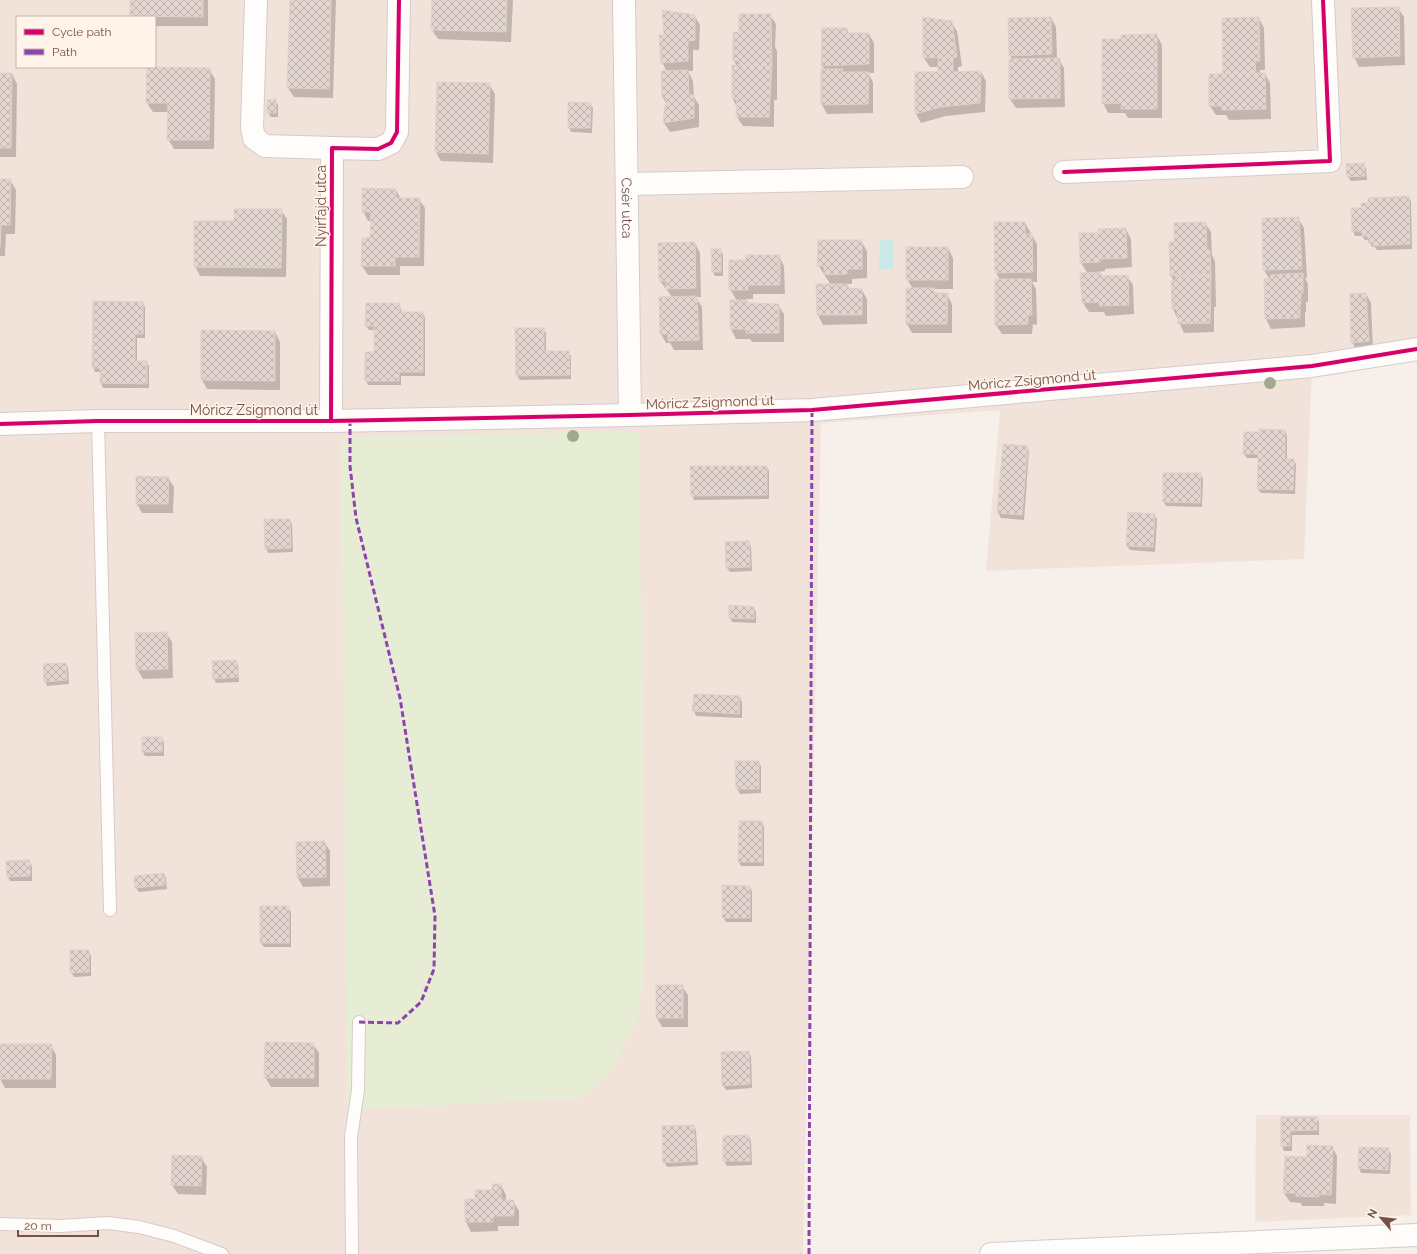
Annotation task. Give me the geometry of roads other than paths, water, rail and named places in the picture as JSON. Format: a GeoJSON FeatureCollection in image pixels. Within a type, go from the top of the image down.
{"type":"FeatureCollection","features":[{"type":"Feature","properties":{"kind":"street","name":"Nyírfajd utca"},"geometry":{"type":"LineString","coordinates":[[256,0],[252,127],[254,138],[265,146],[378,149],[391,143],[397,132],[399,0]]}},
{"type":"Feature","properties":{"kind":"street","name":"Csér utca"},"geometry":{"type":"LineString","coordinates":[[624,0],[630,415]]}},
{"type":"Feature","properties":{"kind":"street"},"geometry":{"type":"LineString","coordinates":[[1064,172],[1330,161],[1323,0]]}},
{"type":"Feature","properties":{"kind":"street","name":"Nyírfajd utca"},"geometry":{"type":"LineString","coordinates":[[331,421],[332,148]]}},
{"type":"Feature","properties":{"kind":"street"},"geometry":{"type":"LineString","coordinates":[[627,184],[962,177]]}},
{"type":"Feature","properties":{"kind":"street","name":"Móricz Zsigmond út"},"geometry":{"type":"LineString","coordinates":[[0,424],[331,421],[630,415],[828,408],[1312,366],[1417,349]]}},
{"type":"Feature","properties":{"kind":"street"},"geometry":{"type":"LineString","coordinates":[[991,1254],[1417,1235]]}},
{"type":"Feature","properties":{"kind":"lane"},"geometry":{"type":"LineString","coordinates":[[98,422],[110,910]]}},
{"type":"Feature","properties":{"kind":"lane"},"geometry":{"type":"LineString","coordinates":[[352,1254],[351,1137],[358,1090],[359,1022]]}},
{"type":"Feature","properties":{"kind":"lane"},"geometry":{"type":"LineString","coordinates":[[0,1224],[60,1226],[108,1223],[139,1227],[174,1236],[222,1254]]}},
{"type":"Feature","properties":{"kind":"water"},"geometry":{"type":"Polygon","coordinates":[[[880,240],[894,240],[893,269],[879,269],[880,240]]]}}]}
